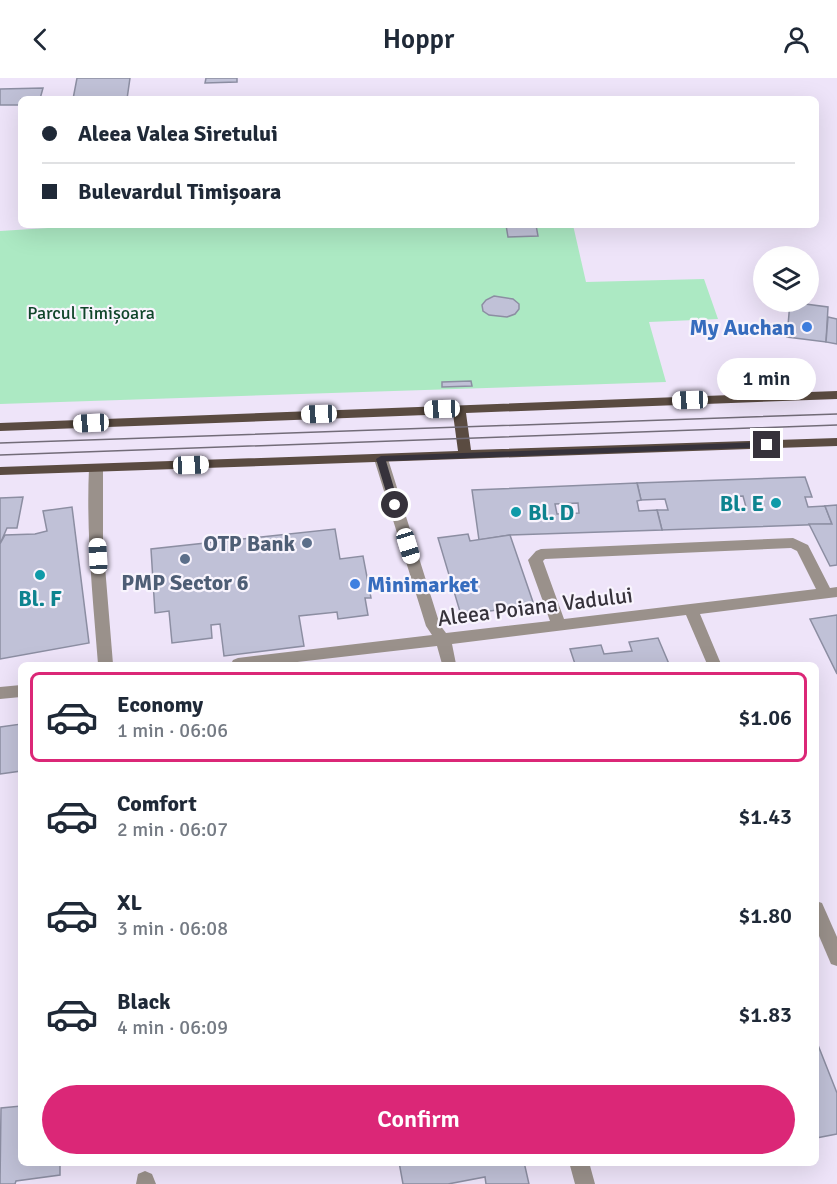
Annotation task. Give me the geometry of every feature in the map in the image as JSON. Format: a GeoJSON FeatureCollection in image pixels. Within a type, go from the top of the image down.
{"type":"FeatureCollection","features":[{"type":"Feature","properties":{"kind":"main road"},"geometry":{"type":"LineString","coordinates":[[0,427],[837,395]]}},
{"type":"Feature","properties":{"kind":"main road"},"geometry":{"type":"LineString","coordinates":[[459,408],[465,456]]}},
{"type":"Feature","properties":{"kind":"main road"},"geometry":{"type":"LineString","coordinates":[[0,471],[837,442]]}},
{"type":"Feature","properties":{"kind":"street"},"geometry":{"type":"LineString","coordinates":[[381,459],[433,626],[443,640],[448,662]]}},
{"type":"Feature","properties":{"kind":"street"},"geometry":{"type":"LineString","coordinates":[[96,468],[94,492],[106,662]]}},
{"type":"Feature","properties":{"kind":"street"},"geometry":{"type":"LineString","coordinates":[[559,626],[536,560],[540,554],[793,543],[803,548],[831,593]]}},
{"type":"Feature","properties":{"kind":"street","name":"Aleea Poiana Vadului"},"geometry":{"type":"LineString","coordinates":[[255,662],[831,593]]}},
{"type":"Feature","properties":{"kind":"street"},"geometry":{"type":"LineString","coordinates":[[691,609],[713,662]]}},
{"type":"Feature","properties":{"kind":"street"},"geometry":{"type":"LineString","coordinates":[[0,693],[18,691]]}},
{"type":"Feature","properties":{"kind":"street"},"geometry":{"type":"LineString","coordinates":[[819,915],[837,958]]}},
{"type":"Feature","properties":{"kind":"street"},"geometry":{"type":"LineString","coordinates":[[580,1166],[585,1184]]}},
{"type":"Feature","properties":{"kind":"green space","name":"Parcul Timișoara"},"geometry":{"type":"Polygon","coordinates":[[[48,228],[574,228],[586,282],[704,279],[718,319],[649,322],[666,382],[0,404],[0,231],[48,228]]]}},
{"type":"Feature","properties":{"kind":"building"},"geometry":{"type":"Polygon","coordinates":[[[77,78],[130,78],[127,96],[74,96],[77,78]]]}},
{"type":"Feature","properties":{"kind":"building"},"geometry":{"type":"Polygon","coordinates":[[[206,78],[237,78],[237,82],[205,83],[206,78]]]}},
{"type":"Feature","properties":{"kind":"building"},"geometry":{"type":"Polygon","coordinates":[[[43,88],[41,96],[18,96],[18,105],[0,105],[0,89],[43,88]]]}},
{"type":"Feature","properties":{"kind":"building"},"geometry":{"type":"Polygon","coordinates":[[[506,228],[537,228],[538,236],[508,237],[506,228]]]}},
{"type":"Feature","properties":{"kind":"building"},"geometry":{"type":"Polygon","coordinates":[[[494,296],[513,299],[519,304],[519,309],[515,314],[507,317],[489,315],[483,311],[482,305],[494,296]]]}},
{"type":"Feature","properties":{"kind":"building","name":"My Auchan"},"geometry":{"type":"Polygon","coordinates":[[[819,306],[828,307],[826,342],[787,337],[789,312],[819,312],[819,306]]]}},
{"type":"Feature","properties":{"kind":"building"},"geometry":{"type":"Polygon","coordinates":[[[828,317],[837,319],[837,344],[826,342],[828,317]]]}},
{"type":"Feature","properties":{"kind":"building"},"geometry":{"type":"Polygon","coordinates":[[[471,381],[472,386],[442,387],[442,382],[471,381]]]}},
{"type":"Feature","properties":{"kind":"building","name":"Bl. E"},"geometry":{"type":"Polygon","coordinates":[[[805,477],[812,497],[805,497],[808,507],[825,506],[832,524],[662,530],[657,510],[668,510],[665,499],[641,500],[637,483],[805,477]],[[743,496],[722,497],[725,508],[746,507],[743,496]]]}},
{"type":"Feature","properties":{"kind":"building","name":"Bl. D"},"geometry":{"type":"Polygon","coordinates":[[[637,483],[641,500],[637,501],[639,511],[657,510],[662,530],[510,535],[479,540],[472,490],[637,483]],[[578,503],[555,504],[557,514],[579,513],[578,503]]]}},
{"type":"Feature","properties":{"kind":"building"},"geometry":{"type":"Polygon","coordinates":[[[23,497],[17,528],[7,528],[0,544],[0,498],[23,497]]]}},
{"type":"Feature","properties":{"kind":"building"},"geometry":{"type":"Polygon","coordinates":[[[837,505],[837,565],[830,566],[809,524],[832,524],[825,506],[837,505]]]}},
{"type":"Feature","properties":{"kind":"building","name":"Bl. F"},"geometry":{"type":"Polygon","coordinates":[[[72,507],[89,643],[0,659],[0,544],[5,535],[35,534],[47,531],[43,511],[72,507]]]}},
{"type":"Feature","properties":{"kind":"building"},"geometry":{"type":"Polygon","coordinates":[[[335,529],[340,559],[363,556],[371,598],[365,598],[368,615],[338,619],[337,612],[299,616],[304,646],[224,656],[220,624],[211,625],[212,638],[172,643],[169,611],[155,613],[151,549],[335,529]]]}},
{"type":"Feature","properties":{"kind":"building"},"geometry":{"type":"Polygon","coordinates":[[[468,534],[470,541],[510,535],[534,605],[461,615],[438,538],[468,534]]]}},
{"type":"Feature","properties":{"kind":"building"},"geometry":{"type":"Polygon","coordinates":[[[837,615],[837,674],[810,619],[837,615]]]}},
{"type":"Feature","properties":{"kind":"building"},"geometry":{"type":"Polygon","coordinates":[[[658,638],[668,662],[574,662],[570,649],[601,645],[604,654],[632,651],[629,642],[658,638]]]}},
{"type":"Feature","properties":{"kind":"building"},"geometry":{"type":"Polygon","coordinates":[[[18,724],[18,771],[0,774],[0,727],[18,724]]]}},
{"type":"Feature","properties":{"kind":"building"},"geometry":{"type":"Polygon","coordinates":[[[819,1048],[837,1093],[837,1134],[819,1137],[819,1048]]]}},
{"type":"Feature","properties":{"kind":"building"},"geometry":{"type":"Polygon","coordinates":[[[18,1106],[18,1166],[60,1166],[60,1175],[16,1181],[15,1184],[0,1184],[1,1108],[18,1106]]]}},
{"type":"Feature","properties":{"kind":"building"},"geometry":{"type":"Polygon","coordinates":[[[400,1166],[525,1166],[529,1184],[486,1184],[485,1177],[448,1184],[403,1184],[400,1166]]]}},
{"type":"Feature","properties":{"kind":"tram line"},"geometry":{"type":"LineString","coordinates":[[0,443],[837,414]]}},
{"type":"Feature","properties":{"kind":"tram line"},"geometry":{"type":"LineString","coordinates":[[0,455],[837,425]]}},
{"type":"Feature","properties":{"kind":"place","name":"My Auchan"},"geometry":{"type":"Point","coordinates":[807,327]}},
{"type":"Feature","properties":{"kind":"place","name":"Bl. E"},"geometry":{"type":"Point","coordinates":[776,503]}},
{"type":"Feature","properties":{"kind":"place","name":"Bl. D"},"geometry":{"type":"Point","coordinates":[516,512]}},
{"type":"Feature","properties":{"kind":"place","name":"OTP Bank"},"geometry":{"type":"Point","coordinates":[307,543]}},
{"type":"Feature","properties":{"kind":"place","name":"PMP Sector 6"},"geometry":{"type":"Point","coordinates":[185,559]}},
{"type":"Feature","properties":{"kind":"place","name":"Bl. F"},"geometry":{"type":"Point","coordinates":[40,575]}},
{"type":"Feature","properties":{"kind":"place","name":"Minimarket"},"geometry":{"type":"Point","coordinates":[355,584]}},
{"type":"Feature","properties":{"kind":"route"},"geometry":{"type":"LineString","coordinates":[[395,505],[381,459],[767,445]]}}]}
